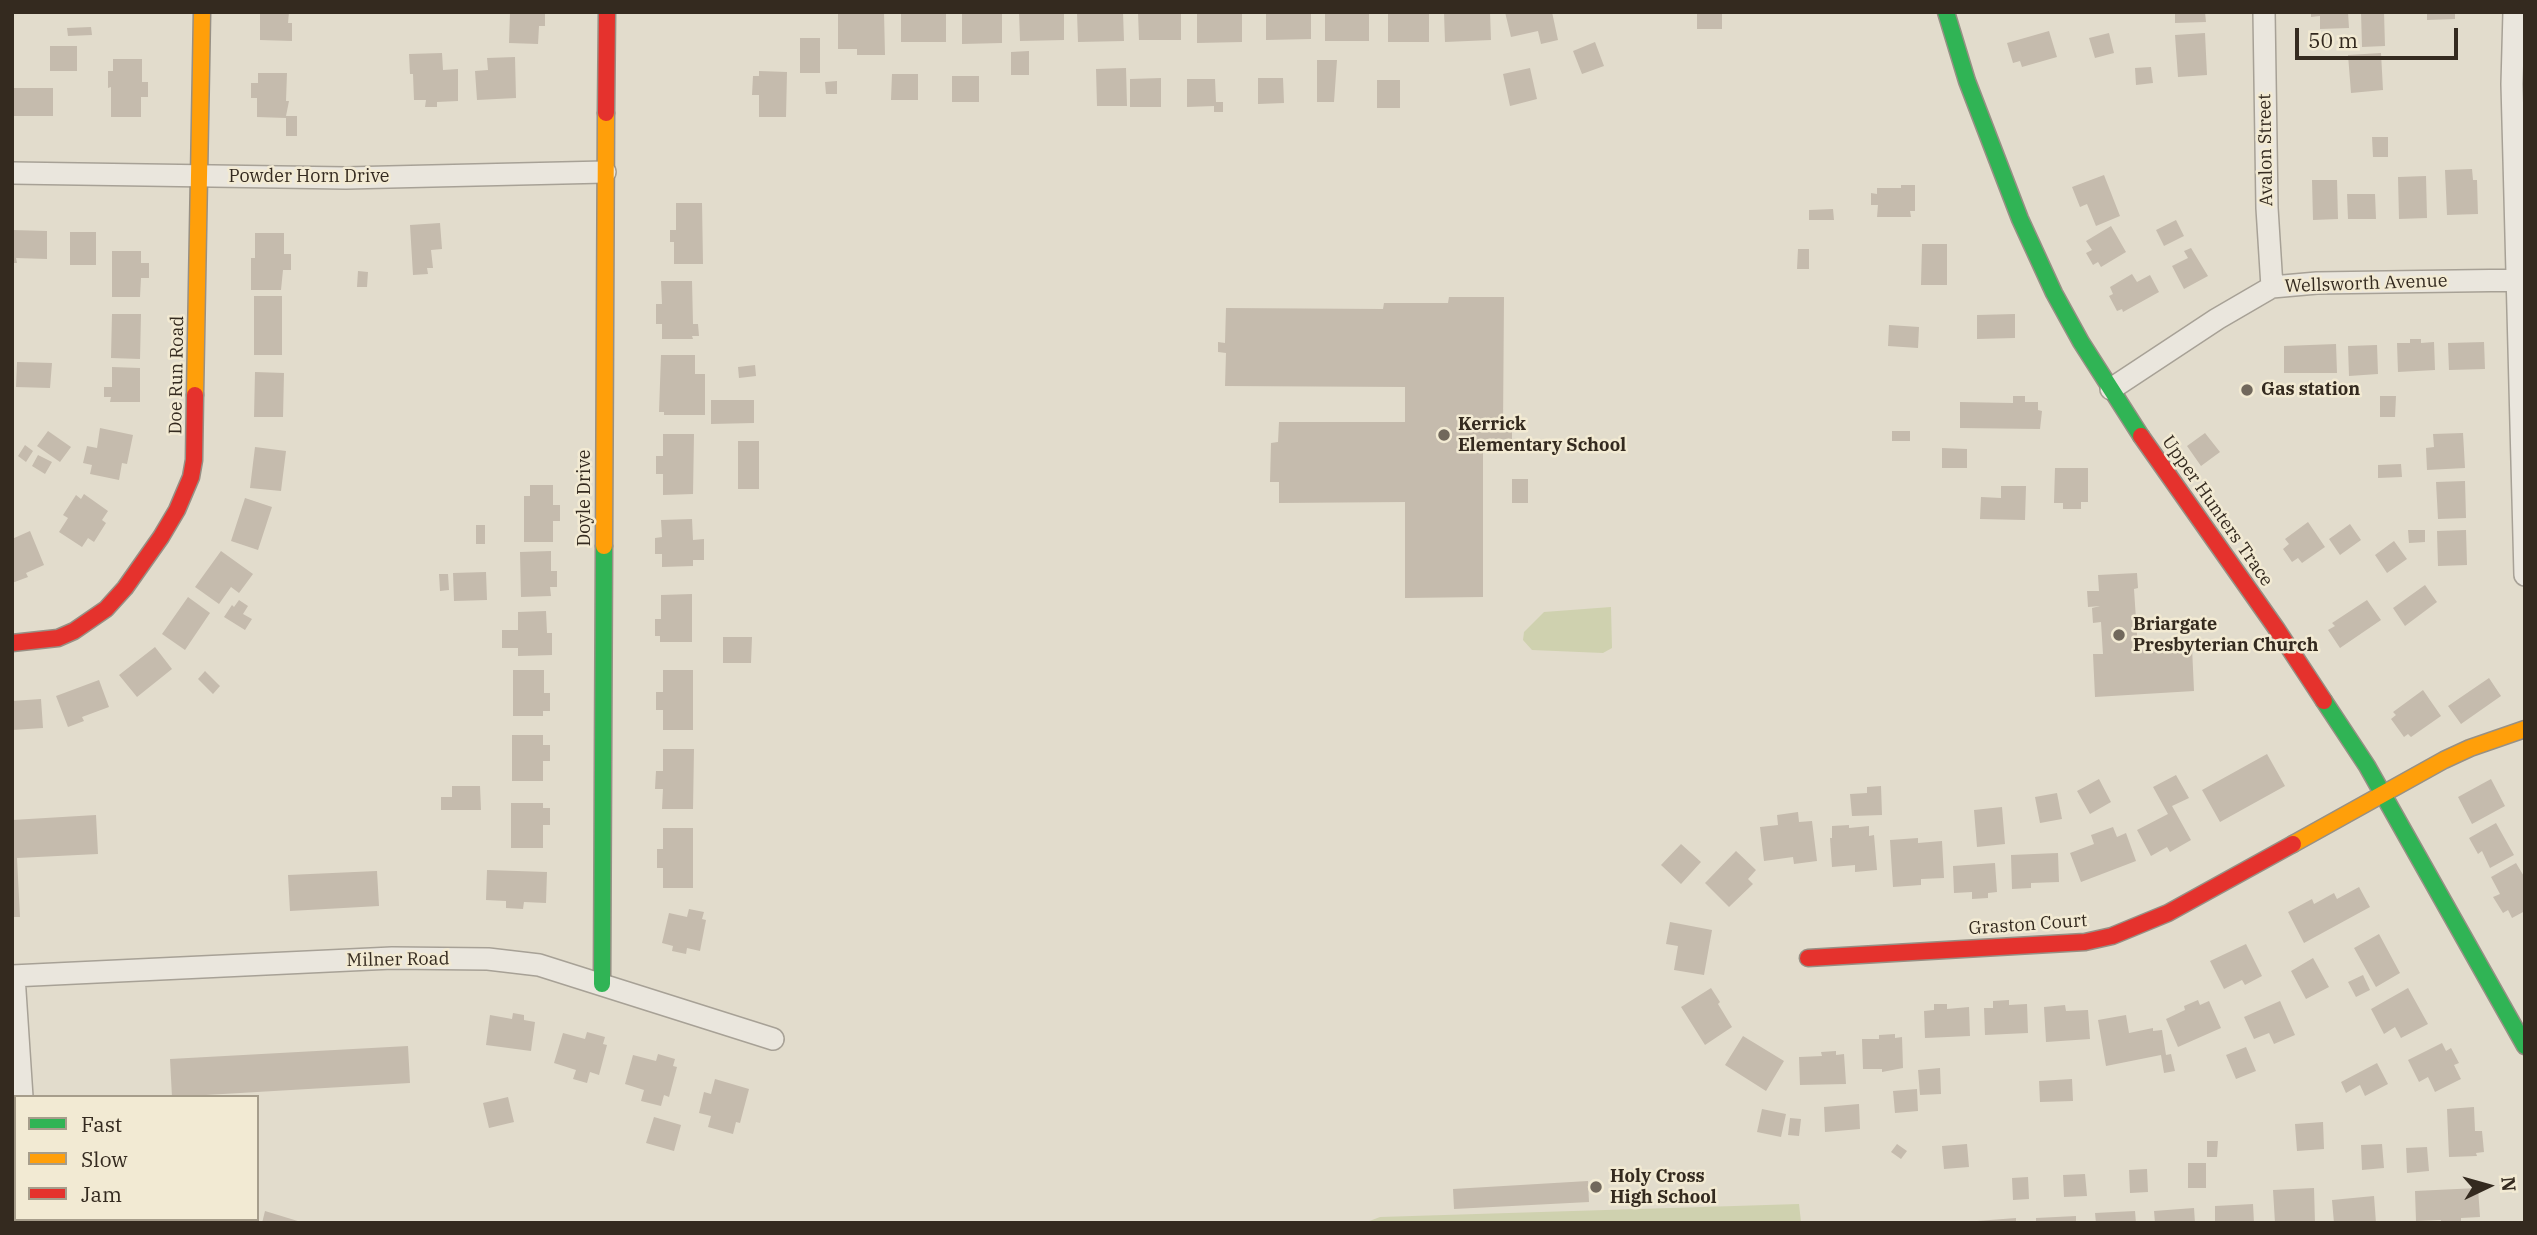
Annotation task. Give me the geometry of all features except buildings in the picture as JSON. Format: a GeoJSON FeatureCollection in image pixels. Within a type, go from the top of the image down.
{"type":"FeatureCollection","features":[{"type":"Feature","properties":{"kind":"street","name":"Doe Run Road"},"geometry":{"type":"LineString","coordinates":[[12,643],[58,638],[83,626],[106,609],[125,588],[161,537],[177,510],[191,477],[194,460],[202,12]]}},
{"type":"Feature","properties":{"kind":"street","name":"Doyle Drive"},"geometry":{"type":"LineString","coordinates":[[602,984],[607,12]]}},
{"type":"Feature","properties":{"kind":"street","name":"Upper Hunters Trace"},"geometry":{"type":"LineString","coordinates":[[1946,12],[1980,116],[2036,256],[2081,342],[2210,537],[2321,695],[2384,795],[2525,1046]]}},
{"type":"Feature","properties":{"kind":"street","name":"Avalon Street"},"geometry":{"type":"LineString","coordinates":[[2264,12],[2267,208],[2272,287]]}},
{"type":"Feature","properties":{"kind":"street"},"geometry":{"type":"LineString","coordinates":[[2514,12],[2512,84],[2521,280],[2525,575]]}},
{"type":"Feature","properties":{"kind":"street","name":"Powder Horn Drive"},"geometry":{"type":"LineString","coordinates":[[12,173],[346,178],[605,172]]}},
{"type":"Feature","properties":{"kind":"street","name":"Wellsworth Avenue"},"geometry":{"type":"LineString","coordinates":[[2111,389],[2272,287],[2316,283],[2521,280]]}},
{"type":"Feature","properties":{"kind":"street","name":"Graston Court"},"geometry":{"type":"LineString","coordinates":[[1808,958],[2085,942],[2112,936],[2168,913],[2444,760],[2525,729]]}},
{"type":"Feature","properties":{"kind":"street","name":"Milner Road"},"geometry":{"type":"LineString","coordinates":[[13,976],[392,958],[488,959],[540,965],[773,1039]]}},
{"type":"Feature","properties":{"kind":"street"},"geometry":{"type":"LineString","coordinates":[[13,976],[22,1095]]}},
{"type":"Feature","properties":{"kind":"green space"},"geometry":{"type":"Polygon","coordinates":[[[1611,607],[1612,648],[1603,653],[1532,650],[1523,640],[1524,632],[1544,612],[1611,607]]]}},
{"type":"Feature","properties":{"kind":"green space"},"geometry":{"type":"Polygon","coordinates":[[[1799,1204],[1801,1222],[1784,1223],[1364,1223],[1380,1217],[1799,1204]]]}},
{"type":"Feature","properties":{"kind":"traffic: fast"},"geometry":{"type":"LineString","coordinates":[[1946,12],[1967,81],[2020,219],[2054,293],[2081,342],[2141,436]]}},
{"type":"Feature","properties":{"kind":"traffic: fast"},"geometry":{"type":"LineString","coordinates":[[602,984],[604,546]]}},
{"type":"Feature","properties":{"kind":"traffic: fast"},"geometry":{"type":"LineString","coordinates":[[2324,701],[2367,766],[2525,1046]]}},
{"type":"Feature","properties":{"kind":"traffic: slow"},"geometry":{"type":"LineString","coordinates":[[195,395],[202,12]]}},
{"type":"Feature","properties":{"kind":"traffic: slow"},"geometry":{"type":"LineString","coordinates":[[604,546],[606,113]]}},
{"type":"Feature","properties":{"kind":"traffic: slow"},"geometry":{"type":"LineString","coordinates":[[2293,844],[2444,760],[2525,729]]}},
{"type":"Feature","properties":{"kind":"traffic: jam"},"geometry":{"type":"LineString","coordinates":[[606,113],[607,12]]}},
{"type":"Feature","properties":{"kind":"traffic: jam"},"geometry":{"type":"LineString","coordinates":[[12,643],[58,638],[74,631],[106,609],[125,588],[161,537],[177,510],[191,477],[194,460],[195,395]]}},
{"type":"Feature","properties":{"kind":"traffic: jam"},"geometry":{"type":"LineString","coordinates":[[2141,436],[2324,701]]}},
{"type":"Feature","properties":{"kind":"traffic: jam"},"geometry":{"type":"LineString","coordinates":[[1808,958],[2085,942],[2112,936],[2168,913],[2293,844]]}},
{"type":"Feature","properties":{"kind":"place","name":"Gas station"},"geometry":{"type":"Point","coordinates":[2247,390]}},
{"type":"Feature","properties":{"kind":"place","name":"Kerrick Elementary School"},"geometry":{"type":"Point","coordinates":[1444,435]}},
{"type":"Feature","properties":{"kind":"place","name":"Briargate Presbyterian Church"},"geometry":{"type":"Point","coordinates":[2119,635]}},
{"type":"Feature","properties":{"kind":"place","name":"Holy Cross High School"},"geometry":{"type":"Point","coordinates":[1596,1187]}}]}
